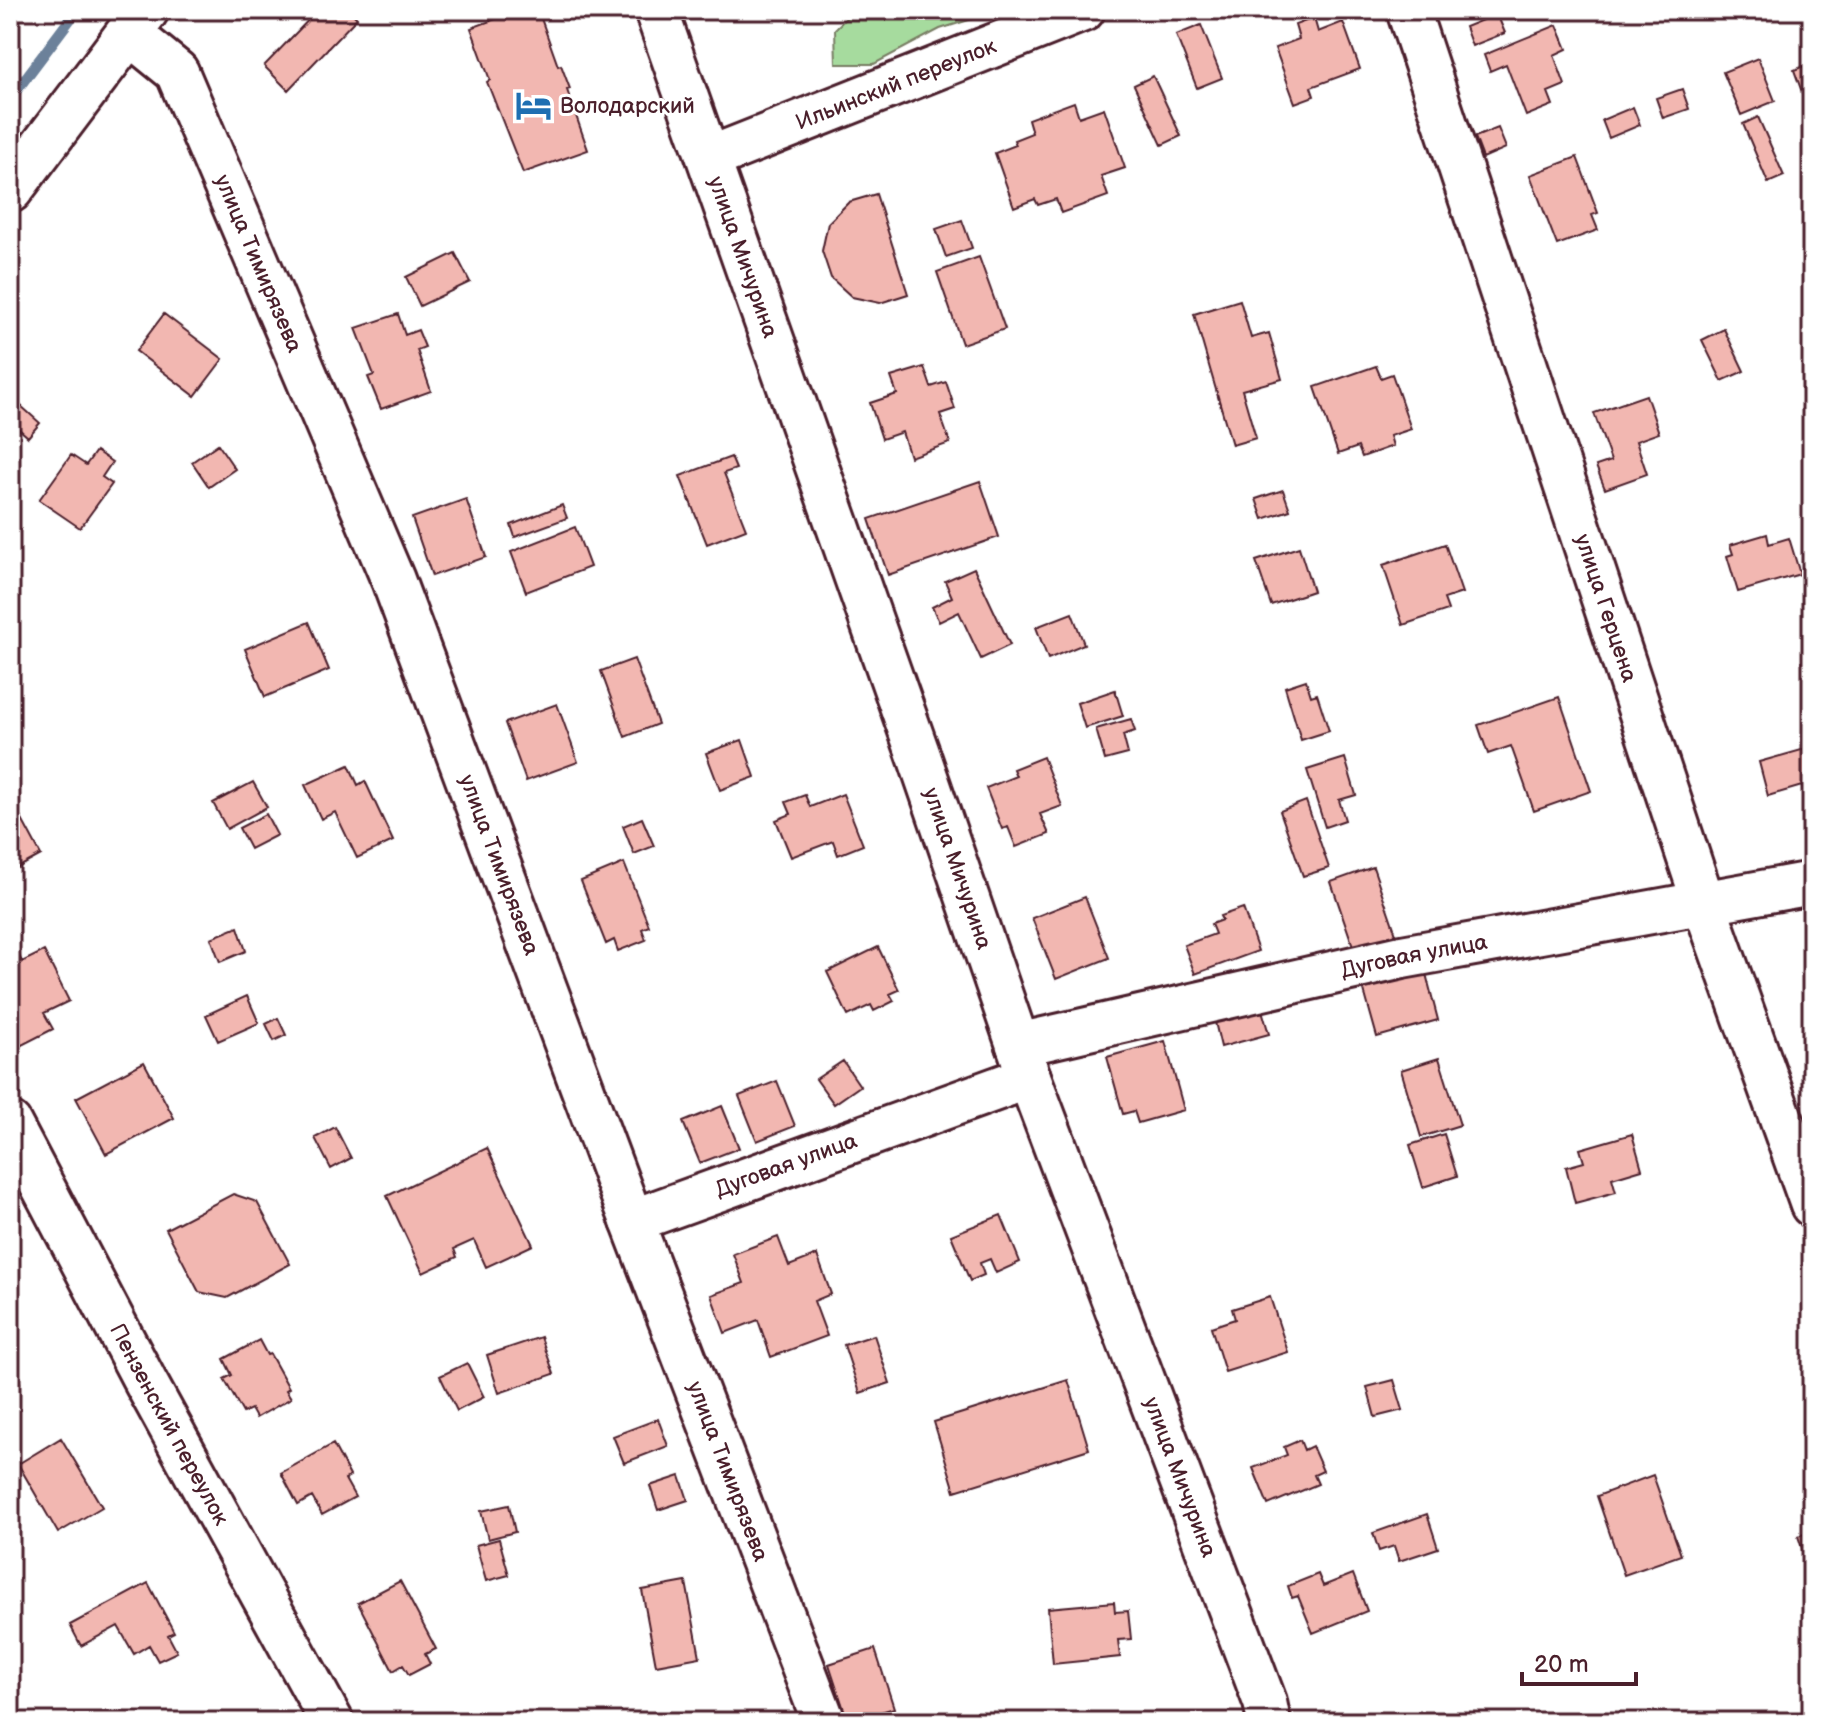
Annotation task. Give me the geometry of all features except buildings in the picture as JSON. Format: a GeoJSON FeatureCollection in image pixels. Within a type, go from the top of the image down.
{"type":"FeatureCollection","features":[{"type":"Feature","properties":{"kind":"main road"},"geometry":{"type":"LineString","coordinates":[[10,190],[137,22]]}},
{"type":"Feature","properties":{"kind":"street","name":"улица Мичурина"},"geometry":{"type":"LineString","coordinates":[[656,10],[1024,1061],[1265,1702],[1269,1722]]}},
{"type":"Feature","properties":{"kind":"street","name":"Ильинский переулок"},"geometry":{"type":"LineString","coordinates":[[710,158],[1083,10]]}},
{"type":"Feature","properties":{"kind":"street","name":"улица Герцена"},"geometry":{"type":"LineString","coordinates":[[1408,10],[1703,901],[1812,1205]]}},
{"type":"Feature","properties":{"kind":"street","name":"улица Тимирязева"},"geometry":{"type":"LineString","coordinates":[[137,22],[177,72],[393,580],[632,1221],[824,1722]]}},
{"type":"Feature","properties":{"kind":"street","name":"Дуговая улица"},"geometry":{"type":"LineString","coordinates":[[632,1221],[1024,1061],[1402,957],[1812,883]]}},
{"type":"Feature","properties":{"kind":"street","name":"Пензенский переулок"},"geometry":{"type":"LineString","coordinates":[[10,1124],[146,1383],[332,1722]]}},
{"type":"Feature","properties":{"kind":"green space"},"geometry":{"type":"Polygon","coordinates":[[[854,10],[1001,10],[940,29],[874,64],[836,64],[835,29],[854,10]]]}},
{"type":"Feature","properties":{"kind":"waterway"},"geometry":{"type":"LineString","coordinates":[[10,99],[77,10]]}},
{"type":"Feature","properties":{"kind":"place","name":"Володарский"},"geometry":{"type":"Point","coordinates":[534,106]}}]}
